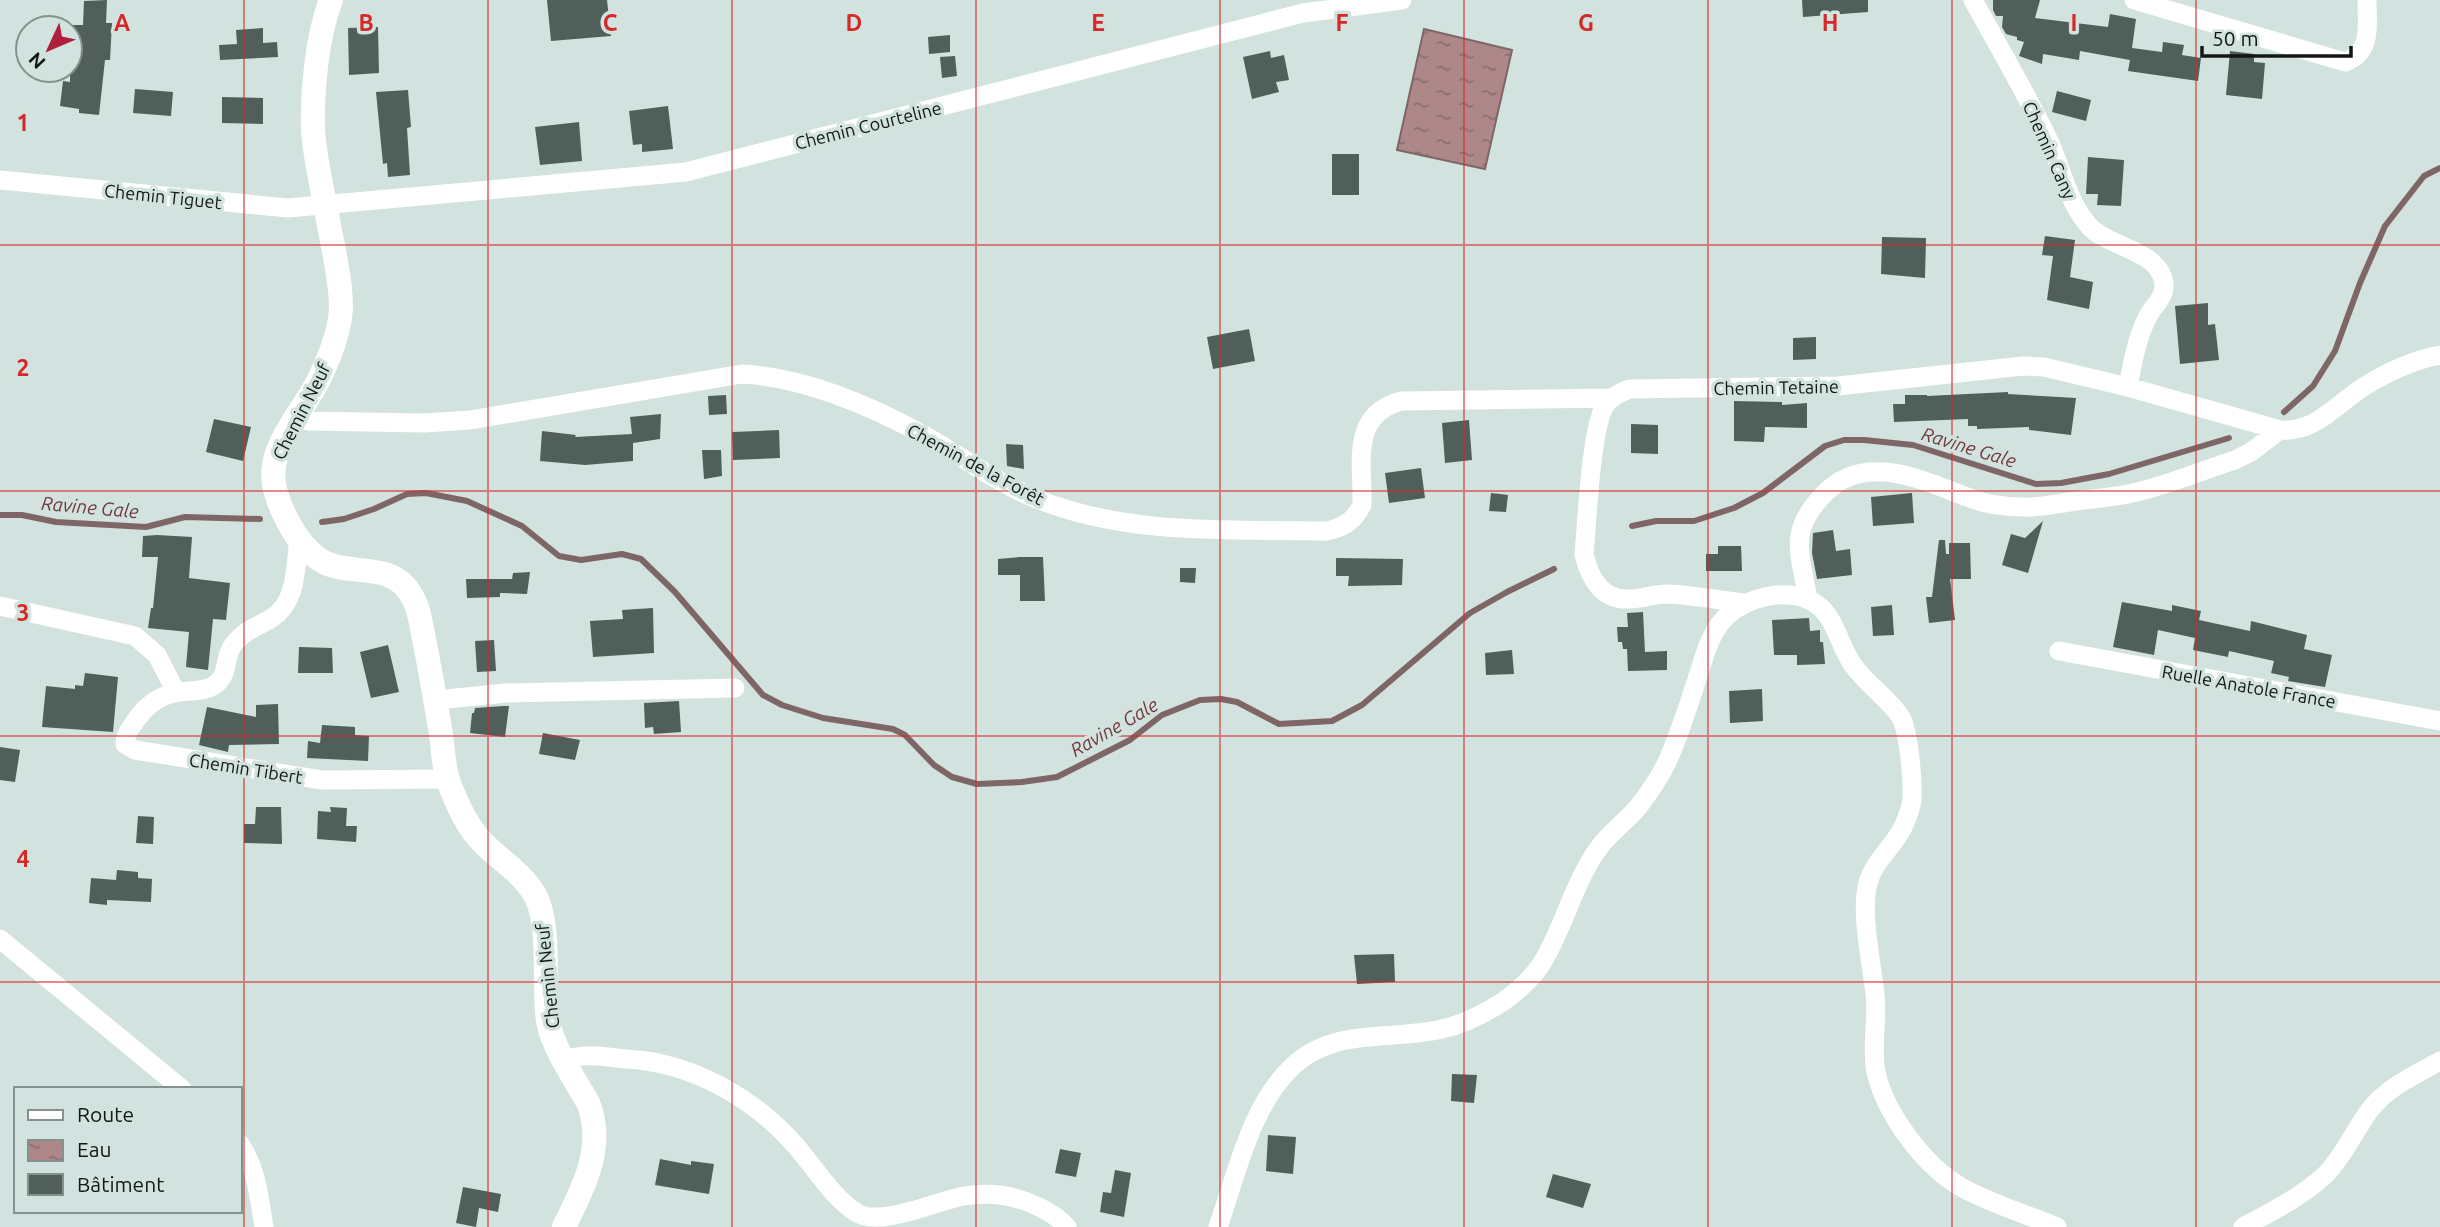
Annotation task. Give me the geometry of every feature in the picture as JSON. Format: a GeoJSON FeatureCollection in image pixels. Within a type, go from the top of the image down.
{"type":"FeatureCollection","features":[{"type":"Feature","properties":{"kind":"main road","name":"Chemin Neuf"},"geometry":{"type":"LineString","coordinates":[[331,0],[323,20],[313,131],[341,310],[331,352],[318,382],[277,450],[272,470],[276,494],[299,539],[314,557],[331,566],[383,573],[395,578],[411,593],[420,620],[436,700],[448,779],[460,810],[481,841],[537,898],[543,923],[549,1026],[590,1109],[594,1143],[589,1175],[564,1227]]}},
{"type":"Feature","properties":{"kind":"street","name":"Chemin Courteline"},"geometry":{"type":"LineString","coordinates":[[326,204],[686,172],[1303,13],[1402,0]]}},
{"type":"Feature","properties":{"kind":"street","name":"Chemin Cany"},"geometry":{"type":"LineString","coordinates":[[1973,0],[2034,111],[2060,163],[2069,195],[2080,212],[2090,226],[2105,239],[2144,257],[2162,275],[2162,297],[2150,314],[2135,348],[2128,387]]}},
{"type":"Feature","properties":{"kind":"street"},"geometry":{"type":"LineString","coordinates":[[2134,0],[2346,62],[2357,58],[2368,36],[2367,0]]}},
{"type":"Feature","properties":{"kind":"street","name":"Chemin Tiguet"},"geometry":{"type":"LineString","coordinates":[[0,180],[288,208],[326,204]]}},
{"type":"Feature","properties":{"kind":"street","name":"Chemin Tetaine"},"geometry":{"type":"LineString","coordinates":[[1611,398],[1629,389],[1838,386],[2023,366],[2044,367],[2128,387],[2280,430],[2294,431],[2306,428],[2363,387],[2393,370],[2419,359],[2440,355]]}},
{"type":"Feature","properties":{"kind":"street","name":"Chemin de la Forêt"},"geometry":{"type":"LineString","coordinates":[[298,414],[308,421],[447,422],[742,374],[770,375],[797,381],[922,433],[995,479],[1074,513],[1153,527],[1326,530],[1338,529],[1358,514],[1362,505],[1363,437],[1366,424],[1387,405],[1401,401],[1611,398]]}},
{"type":"Feature","properties":{"kind":"street"},"geometry":{"type":"LineString","coordinates":[[1611,398],[1597,427],[1584,554],[1592,580],[1614,597],[1629,600],[1666,594],[1744,603]]}},
{"type":"Feature","properties":{"kind":"street","name":"Chemin Tetaine"},"geometry":{"type":"LineString","coordinates":[[1808,600],[1798,536],[1803,521],[1829,489],[1854,473],[1904,474],[1994,505],[2025,508],[2130,494],[2235,460],[2251,452],[2280,430]]}},
{"type":"Feature","properties":{"kind":"street","name":"Chemin Tibert"},"geometry":{"type":"LineString","coordinates":[[299,539],[289,600],[271,618],[250,627],[241,635],[226,655],[223,675],[218,682],[208,688],[160,697],[144,709],[125,735],[125,744],[135,750],[322,780],[448,779]]}},
{"type":"Feature","properties":{"kind":"street"},"geometry":{"type":"LineString","coordinates":[[1218,1227],[1259,1109],[1295,1063],[1318,1049],[1344,1039],[1440,1030],[1480,1017],[1515,993],[1542,965],[1560,931],[1569,902],[1598,848],[1640,805],[1666,765],[1710,640],[1724,619],[1744,603],[1772,596],[1808,600],[1819,606],[1828,616],[1852,664],[1899,714],[1907,729],[1912,803],[1903,828],[1875,867],[1867,889],[1867,925],[1876,1002],[1876,1069],[1883,1095],[1893,1116],[1944,1175],[1962,1188],[2057,1227]]}},
{"type":"Feature","properties":{"kind":"street"},"geometry":{"type":"LineString","coordinates":[[0,606],[135,636],[157,655],[177,692]]}},
{"type":"Feature","properties":{"kind":"street","name":"Ruelle Anatole France"},"geometry":{"type":"LineString","coordinates":[[2059,651],[2440,721]]}},
{"type":"Feature","properties":{"kind":"street"},"geometry":{"type":"LineString","coordinates":[[436,700],[506,693],[735,688]]}},
{"type":"Feature","properties":{"kind":"street"},"geometry":{"type":"LineString","coordinates":[[0,939],[180,1087]]}},
{"type":"Feature","properties":{"kind":"street"},"geometry":{"type":"LineString","coordinates":[[564,1061],[574,1056],[641,1059],[681,1068],[716,1083],[767,1118],[793,1143],[848,1207],[860,1216],[888,1218],[963,1197],[988,1194],[1027,1202],[1046,1211],[1067,1227]]}},
{"type":"Feature","properties":{"kind":"street"},"geometry":{"type":"LineString","coordinates":[[2243,1227],[2278,1208],[2324,1175],[2345,1151],[2371,1109],[2391,1090],[2440,1060]]}},
{"type":"Feature","properties":{"kind":"street"},"geometry":{"type":"LineString","coordinates":[[242,1147],[255,1174],[264,1227]]}},
{"type":"Feature","properties":{"kind":"water"},"geometry":{"type":"Polygon","coordinates":[[[1424,29],[1512,50],[1485,169],[1397,150],[1424,29]]]}},
{"type":"Feature","properties":{"kind":"building"},"geometry":{"type":"Polygon","coordinates":[[[107,0],[106,23],[112,23],[110,60],[105,60],[99,115],[79,113],[79,109],[60,106],[63,84],[84,84],[84,1],[107,0]]]}},
{"type":"Feature","properties":{"kind":"building"},"geometry":{"type":"Polygon","coordinates":[[[547,0],[607,0],[611,36],[551,41],[547,0]]]}},
{"type":"Feature","properties":{"kind":"building"},"geometry":{"type":"Polygon","coordinates":[[[1802,0],[1868,0],[1868,12],[1803,17],[1802,0]]]}},
{"type":"Feature","properties":{"kind":"building"},"geometry":{"type":"Polygon","coordinates":[[[1993,0],[2040,0],[2035,18],[2108,27],[2110,14],[2136,19],[2132,48],[2162,52],[2163,42],[2184,45],[2182,55],[2201,58],[2198,81],[2128,71],[2130,60],[2080,51],[2079,60],[2043,54],[2042,64],[2019,56],[2024,42],[2006,34],[2002,27],[2003,16],[1996,16],[1993,0]]]}},
{"type":"Feature","properties":{"kind":"building"},"geometry":{"type":"Polygon","coordinates":[[[378,27],[379,73],[349,75],[348,28],[378,27]]]}},
{"type":"Feature","properties":{"kind":"building"},"geometry":{"type":"Polygon","coordinates":[[[263,28],[263,43],[277,42],[278,57],[220,60],[219,45],[237,44],[236,30],[263,28]]]}},
{"type":"Feature","properties":{"kind":"building"},"geometry":{"type":"Polygon","coordinates":[[[950,35],[950,52],[929,54],[928,37],[950,35]]]}},
{"type":"Feature","properties":{"kind":"building"},"geometry":{"type":"Polygon","coordinates":[[[1270,51],[1271,58],[1284,55],[1289,80],[1276,82],[1279,92],[1252,99],[1243,57],[1270,51]]]}},
{"type":"Feature","properties":{"kind":"building"},"geometry":{"type":"Polygon","coordinates":[[[2230,51],[2254,54],[2254,62],[2265,63],[2262,99],[2226,95],[2230,51]]]}},
{"type":"Feature","properties":{"kind":"building"},"geometry":{"type":"Polygon","coordinates":[[[955,56],[957,76],[942,78],[940,57],[955,56]]]}},
{"type":"Feature","properties":{"kind":"building"},"geometry":{"type":"Polygon","coordinates":[[[135,89],[173,92],[171,116],[133,113],[135,89]]]}},
{"type":"Feature","properties":{"kind":"building"},"geometry":{"type":"Polygon","coordinates":[[[408,90],[411,127],[407,128],[410,175],[388,177],[387,163],[383,164],[376,92],[408,90]]]}},
{"type":"Feature","properties":{"kind":"building"},"geometry":{"type":"Polygon","coordinates":[[[2057,91],[2091,100],[2086,121],[2052,112],[2057,91]]]}},
{"type":"Feature","properties":{"kind":"building"},"geometry":{"type":"Polygon","coordinates":[[[222,97],[263,98],[263,124],[222,123],[222,97]]]}},
{"type":"Feature","properties":{"kind":"building"},"geometry":{"type":"Polygon","coordinates":[[[668,106],[673,149],[642,152],[642,144],[633,145],[629,111],[668,106]]]}},
{"type":"Feature","properties":{"kind":"building"},"geometry":{"type":"Polygon","coordinates":[[[579,122],[582,161],[540,165],[535,127],[579,122]]]}},
{"type":"Feature","properties":{"kind":"building"},"geometry":{"type":"Polygon","coordinates":[[[1332,154],[1359,154],[1359,195],[1332,195],[1332,154]]]}},
{"type":"Feature","properties":{"kind":"building"},"geometry":{"type":"Polygon","coordinates":[[[2088,157],[2124,160],[2121,206],[2097,205],[2098,194],[2086,194],[2088,157]]]}},
{"type":"Feature","properties":{"kind":"building"},"geometry":{"type":"Polygon","coordinates":[[[2045,236],[2075,240],[2070,277],[2093,282],[2089,309],[2047,300],[2053,256],[2042,255],[2045,236]]]}},
{"type":"Feature","properties":{"kind":"building"},"geometry":{"type":"Polygon","coordinates":[[[1882,237],[1926,238],[1925,278],[1881,274],[1882,237]]]}},
{"type":"Feature","properties":{"kind":"building"},"geometry":{"type":"Polygon","coordinates":[[[2208,303],[2208,325],[2215,324],[2219,360],[2180,364],[2175,306],[2208,303]]]}},
{"type":"Feature","properties":{"kind":"building"},"geometry":{"type":"Polygon","coordinates":[[[1249,329],[1255,361],[1213,369],[1207,337],[1249,329]]]}},
{"type":"Feature","properties":{"kind":"building"},"geometry":{"type":"Polygon","coordinates":[[[1816,337],[1816,359],[1793,360],[1793,338],[1816,337]]]}},
{"type":"Feature","properties":{"kind":"building"},"geometry":{"type":"Polygon","coordinates":[[[2008,392],[2076,398],[2071,435],[2029,430],[2029,427],[1977,429],[1977,426],[1968,426],[1968,419],[1894,422],[1893,404],[1905,404],[1905,395],[2008,392]]]}},
{"type":"Feature","properties":{"kind":"building"},"geometry":{"type":"Polygon","coordinates":[[[726,395],[727,414],[709,415],[708,396],[726,395]]]}},
{"type":"Feature","properties":{"kind":"building"},"geometry":{"type":"Polygon","coordinates":[[[1734,401],[1782,402],[1782,405],[1807,403],[1807,428],[1765,427],[1764,442],[1734,441],[1734,401]]]}},
{"type":"Feature","properties":{"kind":"building"},"geometry":{"type":"Polygon","coordinates":[[[661,414],[660,439],[633,443],[633,461],[585,465],[540,461],[542,431],[576,435],[575,437],[632,434],[630,417],[661,414]]]}},
{"type":"Feature","properties":{"kind":"building"},"geometry":{"type":"Polygon","coordinates":[[[214,419],[251,427],[243,461],[206,452],[214,419]]]}},
{"type":"Feature","properties":{"kind":"building"},"geometry":{"type":"Polygon","coordinates":[[[1469,420],[1472,460],[1445,463],[1442,423],[1469,420]]]}},
{"type":"Feature","properties":{"kind":"building"},"geometry":{"type":"Polygon","coordinates":[[[1631,424],[1658,425],[1658,454],[1631,453],[1631,424]]]}},
{"type":"Feature","properties":{"kind":"building"},"geometry":{"type":"Polygon","coordinates":[[[779,430],[780,458],[733,460],[732,432],[779,430]]]}},
{"type":"Feature","properties":{"kind":"building"},"geometry":{"type":"Polygon","coordinates":[[[1006,444],[1023,445],[1024,469],[1007,466],[1006,444]]]}},
{"type":"Feature","properties":{"kind":"building"},"geometry":{"type":"Polygon","coordinates":[[[702,450],[721,450],[722,476],[704,479],[702,450]]]}},
{"type":"Feature","properties":{"kind":"building"},"geometry":{"type":"Polygon","coordinates":[[[1421,468],[1425,498],[1389,503],[1385,473],[1421,468]]]}},
{"type":"Feature","properties":{"kind":"building"},"geometry":{"type":"Polygon","coordinates":[[[1491,493],[1508,495],[1506,512],[1489,511],[1491,493]]]}},
{"type":"Feature","properties":{"kind":"building"},"geometry":{"type":"Polygon","coordinates":[[[1912,493],[1914,523],[1873,526],[1871,497],[1912,493]]]}},
{"type":"Feature","properties":{"kind":"building"},"geometry":{"type":"Polygon","coordinates":[[[2043,521],[2028,573],[2002,565],[2011,534],[2025,538],[2043,521]]]}},
{"type":"Feature","properties":{"kind":"building"},"geometry":{"type":"Polygon","coordinates":[[[1833,530],[1836,551],[1850,549],[1852,575],[1817,579],[1812,553],[1813,533],[1833,530]]]}},
{"type":"Feature","properties":{"kind":"building"},"geometry":{"type":"Polygon","coordinates":[[[143,536],[192,537],[189,578],[230,583],[226,620],[213,619],[208,670],[186,667],[189,632],[148,628],[153,608],[158,557],[142,557],[143,536]]]}},
{"type":"Feature","properties":{"kind":"building"},"geometry":{"type":"Polygon","coordinates":[[[1939,540],[1945,540],[1946,554],[1949,554],[1949,543],[1970,543],[1971,579],[1950,579],[1955,620],[1929,623],[1926,597],[1932,597],[1939,540]]]}},
{"type":"Feature","properties":{"kind":"building"},"geometry":{"type":"Polygon","coordinates":[[[1718,546],[1741,546],[1742,571],[1706,571],[1706,554],[1718,554],[1718,546]]]}},
{"type":"Feature","properties":{"kind":"building"},"geometry":{"type":"Polygon","coordinates":[[[1043,557],[1045,601],[1020,601],[1020,575],[998,575],[998,559],[1043,557]]]}},
{"type":"Feature","properties":{"kind":"building"},"geometry":{"type":"Polygon","coordinates":[[[1336,558],[1403,559],[1402,585],[1348,586],[1349,576],[1336,576],[1336,558]]]}},
{"type":"Feature","properties":{"kind":"building"},"geometry":{"type":"Polygon","coordinates":[[[1180,568],[1196,568],[1195,583],[1180,582],[1180,568]]]}},
{"type":"Feature","properties":{"kind":"building"},"geometry":{"type":"Polygon","coordinates":[[[530,572],[527,594],[500,593],[500,597],[467,598],[466,579],[512,579],[513,573],[530,572]]]}},
{"type":"Feature","properties":{"kind":"building"},"geometry":{"type":"Polygon","coordinates":[[[2122,602],[2172,611],[2172,605],[2201,611],[2199,620],[2250,631],[2251,621],[2307,635],[2304,649],[2332,655],[2325,687],[2288,681],[2289,677],[2271,673],[2274,661],[2229,651],[2228,657],[2193,650],[2195,638],[2158,630],[2154,655],[2113,647],[2122,602]]]}},
{"type":"Feature","properties":{"kind":"building"},"geometry":{"type":"Polygon","coordinates":[[[1892,605],[1894,635],[1873,636],[1871,607],[1892,605]]]}},
{"type":"Feature","properties":{"kind":"building"},"geometry":{"type":"Polygon","coordinates":[[[653,608],[654,653],[593,657],[590,621],[623,619],[622,610],[653,608]]]}},
{"type":"Feature","properties":{"kind":"building"},"geometry":{"type":"Polygon","coordinates":[[[1643,612],[1645,652],[1667,651],[1667,670],[1628,671],[1627,649],[1623,649],[1622,642],[1618,642],[1617,627],[1628,627],[1627,613],[1643,612]]]}},
{"type":"Feature","properties":{"kind":"building"},"geometry":{"type":"Polygon","coordinates":[[[1809,618],[1810,631],[1820,630],[1825,664],[1797,665],[1797,655],[1774,655],[1772,620],[1809,618]]]}},
{"type":"Feature","properties":{"kind":"building"},"geometry":{"type":"Polygon","coordinates":[[[494,640],[496,671],[477,672],[475,641],[494,640]]]}},
{"type":"Feature","properties":{"kind":"building"},"geometry":{"type":"Polygon","coordinates":[[[388,645],[399,692],[371,698],[360,652],[388,645]]]}},
{"type":"Feature","properties":{"kind":"building"},"geometry":{"type":"Polygon","coordinates":[[[299,647],[332,648],[333,673],[298,673],[299,647]]]}},
{"type":"Feature","properties":{"kind":"building"},"geometry":{"type":"Polygon","coordinates":[[[1512,650],[1514,674],[1486,675],[1485,653],[1512,650]]]}},
{"type":"Feature","properties":{"kind":"building"},"geometry":{"type":"Polygon","coordinates":[[[85,673],[118,677],[113,732],[42,727],[46,686],[75,689],[75,685],[83,686],[85,673]]]}},
{"type":"Feature","properties":{"kind":"building"},"geometry":{"type":"Polygon","coordinates":[[[1762,689],[1763,721],[1730,723],[1729,691],[1762,689]]]}},
{"type":"Feature","properties":{"kind":"building"},"geometry":{"type":"Polygon","coordinates":[[[679,701],[681,732],[654,734],[653,727],[645,728],[644,703],[679,701]]]}},
{"type":"Feature","properties":{"kind":"building"},"geometry":{"type":"Polygon","coordinates":[[[278,704],[279,744],[229,745],[228,752],[199,745],[207,707],[256,717],[256,705],[278,704]]]}},
{"type":"Feature","properties":{"kind":"building"},"geometry":{"type":"Polygon","coordinates":[[[509,706],[505,737],[470,733],[475,708],[509,706]]]}},
{"type":"Feature","properties":{"kind":"building"},"geometry":{"type":"Polygon","coordinates":[[[322,725],[355,727],[355,735],[369,736],[368,761],[307,758],[308,741],[320,743],[322,725]]]}},
{"type":"Feature","properties":{"kind":"building"},"geometry":{"type":"Polygon","coordinates":[[[543,733],[580,740],[575,760],[539,754],[543,733]]]}},
{"type":"Feature","properties":{"kind":"building"},"geometry":{"type":"Polygon","coordinates":[[[0,747],[20,750],[15,782],[0,780],[0,747]]]}},
{"type":"Feature","properties":{"kind":"building"},"geometry":{"type":"Polygon","coordinates":[[[256,807],[281,807],[282,844],[244,843],[244,824],[255,824],[256,807]]]}},
{"type":"Feature","properties":{"kind":"building"},"geometry":{"type":"Polygon","coordinates":[[[330,807],[347,808],[346,826],[357,826],[356,842],[317,839],[318,811],[331,812],[330,807]]]}},
{"type":"Feature","properties":{"kind":"building"},"geometry":{"type":"Polygon","coordinates":[[[138,816],[154,817],[153,844],[136,843],[138,816]]]}},
{"type":"Feature","properties":{"kind":"building"},"geometry":{"type":"Polygon","coordinates":[[[117,870],[138,872],[138,878],[152,879],[151,902],[107,900],[107,905],[89,903],[91,878],[116,880],[117,870]]]}},
{"type":"Feature","properties":{"kind":"building"},"geometry":{"type":"Polygon","coordinates":[[[1394,954],[1395,982],[1357,984],[1354,955],[1394,954]]]}},
{"type":"Feature","properties":{"kind":"building"},"geometry":{"type":"Polygon","coordinates":[[[1452,1074],[1477,1075],[1474,1103],[1451,1101],[1452,1074]]]}},
{"type":"Feature","properties":{"kind":"building"},"geometry":{"type":"Polygon","coordinates":[[[1268,1135],[1296,1137],[1293,1174],[1266,1171],[1268,1135]]]}},
{"type":"Feature","properties":{"kind":"building"},"geometry":{"type":"Polygon","coordinates":[[[1060,1149],[1081,1153],[1076,1177],[1055,1173],[1060,1149]]]}},
{"type":"Feature","properties":{"kind":"building"},"geometry":{"type":"Polygon","coordinates":[[[660,1159],[691,1165],[691,1161],[714,1164],[709,1194],[655,1185],[660,1159]]]}},
{"type":"Feature","properties":{"kind":"building"},"geometry":{"type":"Polygon","coordinates":[[[1115,1170],[1131,1173],[1124,1217],[1100,1212],[1103,1192],[1111,1193],[1115,1170]]]}},
{"type":"Feature","properties":{"kind":"building"},"geometry":{"type":"Polygon","coordinates":[[[1553,1174],[1591,1184],[1583,1208],[1546,1197],[1553,1174]]]}},
{"type":"Feature","properties":{"kind":"building"},"geometry":{"type":"Polygon","coordinates":[[[463,1187],[501,1194],[498,1212],[479,1208],[476,1227],[456,1223],[463,1187]]]}},
{"type":"Feature","properties":{"kind":"waterway","name":"Ravine Gale"},"geometry":{"type":"LineString","coordinates":[[2284,412],[2313,386],[2335,351],[2385,226],[2424,176],[2440,168]]}},
{"type":"Feature","properties":{"kind":"waterway","name":"Ravine Gale"},"geometry":{"type":"LineString","coordinates":[[1632,526],[1656,521],[1694,521],[1734,508],[1763,493],[1825,446],[1844,440],[1913,445],[2036,484],[2061,483],[2109,474],[2229,438]]}},
{"type":"Feature","properties":{"kind":"waterway","name":"Ravine Gale"},"geometry":{"type":"LineString","coordinates":[[322,522],[344,519],[407,494],[426,493],[467,501],[522,526],[559,556],[581,560],[622,554],[641,559],[675,592],[763,695],[782,705],[823,718],[893,729],[905,735],[934,765],[952,777],[977,784],[1057,777],[1130,740],[1162,715],[1200,700],[1221,699],[1237,702],[1279,724],[1332,721],[1362,705],[1470,613],[1554,569]]}},
{"type":"Feature","properties":{"kind":"waterway","name":"Ravine Gale"},"geometry":{"type":"LineString","coordinates":[[0,515],[22,515],[56,522],[146,527],[185,517],[260,519]]}}]}
